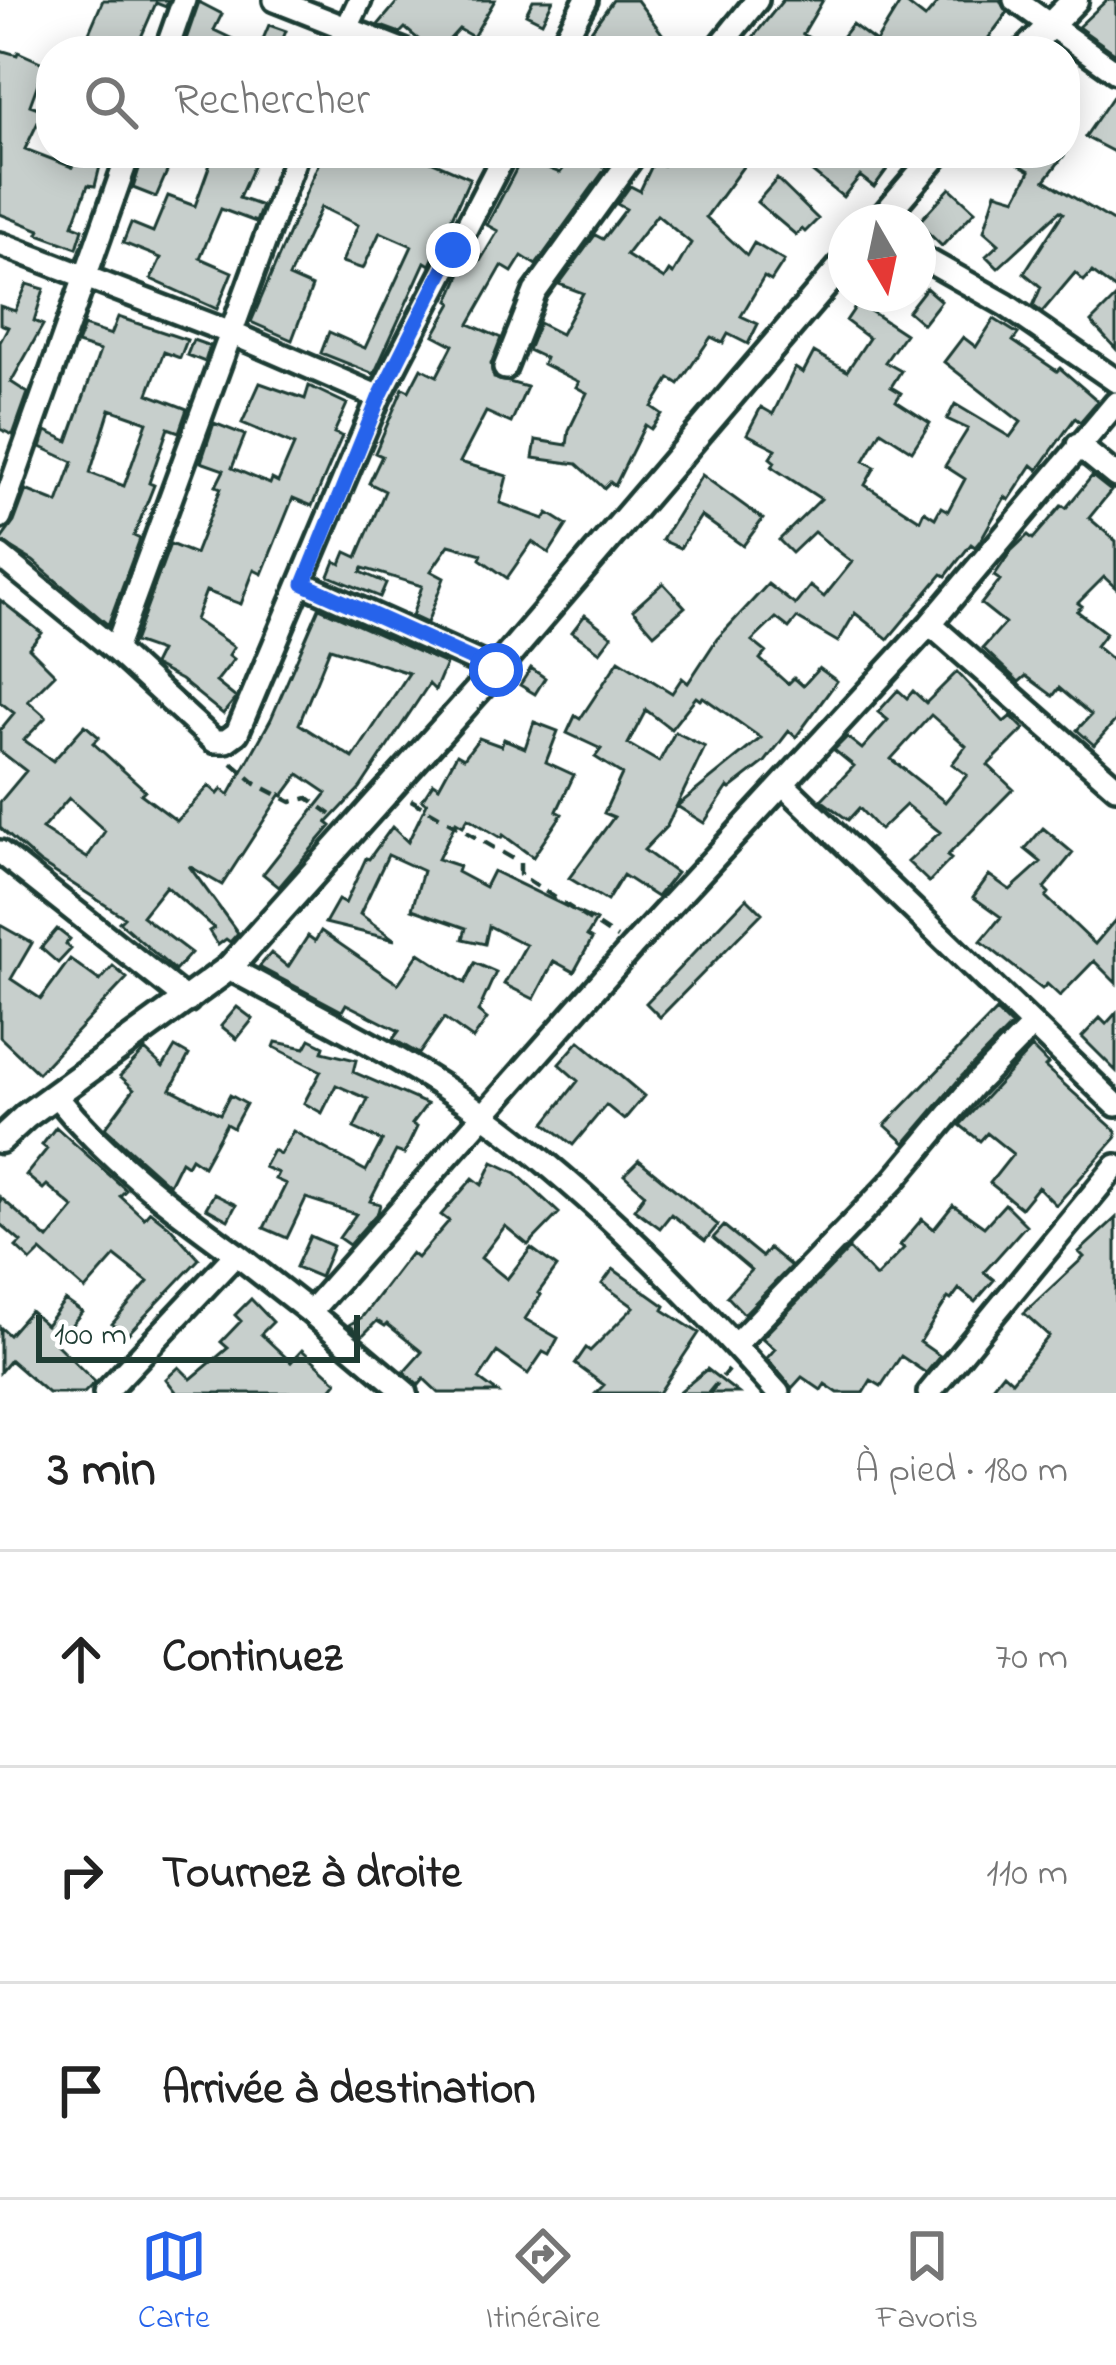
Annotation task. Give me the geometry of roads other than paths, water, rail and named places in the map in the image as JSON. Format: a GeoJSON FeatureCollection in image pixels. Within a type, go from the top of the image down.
{"type":"FeatureCollection","features":[{"type":"Feature","properties":{"kind":"street"},"geometry":{"type":"LineString","coordinates":[[171,36],[184,0]]}},
{"type":"Feature","properties":{"kind":"street"},"geometry":{"type":"LineString","coordinates":[[275,0],[367,36]]}},
{"type":"Feature","properties":{"kind":"street"},"geometry":{"type":"LineString","coordinates":[[342,36],[360,0]]}},
{"type":"Feature","properties":{"kind":"street"},"geometry":{"type":"LineString","coordinates":[[566,36],[586,0]]}},
{"type":"Feature","properties":{"kind":"street"},"geometry":{"type":"LineString","coordinates":[[728,36],[757,0]]}},
{"type":"Feature","properties":{"kind":"street"},"geometry":{"type":"LineString","coordinates":[[1015,0],[1068,36]]}},
{"type":"Feature","properties":{"kind":"street"},"geometry":{"type":"LineString","coordinates":[[1038,36],[1075,0]]}},
{"type":"Feature","properties":{"kind":"street"},"geometry":{"type":"LineString","coordinates":[[1080,45],[1116,72]]}},
{"type":"Feature","properties":{"kind":"street"},"geometry":{"type":"LineString","coordinates":[[0,517],[123,168]]}},
{"type":"Feature","properties":{"kind":"street"},"geometry":{"type":"LineString","coordinates":[[115,650],[292,168]]}},
{"type":"Feature","properties":{"kind":"street"},"geometry":{"type":"LineString","coordinates":[[0,556],[115,650],[214,741],[226,741],[237,733],[379,398],[497,168]]}},
{"type":"Feature","properties":{"kind":"street"},"geometry":{"type":"LineString","coordinates":[[506,368],[536,292],[624,168]]}},
{"type":"Feature","properties":{"kind":"street"},"geometry":{"type":"LineString","coordinates":[[894,204],[925,168]]}},
{"type":"Feature","properties":{"kind":"street"},"geometry":{"type":"LineString","coordinates":[[0,244],[231,333],[379,398]]}},
{"type":"Feature","properties":{"kind":"street"},"geometry":{"type":"LineString","coordinates":[[936,265],[1006,305],[1116,381]]}},
{"type":"Feature","properties":{"kind":"street"},"geometry":{"type":"LineString","coordinates":[[0,1140],[229,968],[496,670],[828,282]]}},
{"type":"Feature","properties":{"kind":"street"},"geometry":{"type":"LineString","coordinates":[[310,1312],[632,947],[930,624],[1116,403]]}},
{"type":"Feature","properties":{"kind":"street"},"geometry":{"type":"LineString","coordinates":[[1078,446],[1116,476]]}},
{"type":"Feature","properties":{"kind":"street"},"geometry":{"type":"LineString","coordinates":[[304,584],[496,670]]}},
{"type":"Feature","properties":{"kind":"street"},"geometry":{"type":"LineString","coordinates":[[930,624],[1116,787]]}},
{"type":"Feature","properties":{"kind":"street"},"geometry":{"type":"LineString","coordinates":[[784,784],[1116,1106]]}},
{"type":"Feature","properties":{"kind":"street"},"geometry":{"type":"LineString","coordinates":[[0,852],[188,1001]]}},
{"type":"Feature","properties":{"kind":"street"},"geometry":{"type":"LineString","coordinates":[[229,968],[378,1049],[484,1114],[575,1187],[778,1393]]}},
{"type":"Feature","properties":{"kind":"street"},"geometry":{"type":"LineString","coordinates":[[738,1349],[1032,1026]]}},
{"type":"Feature","properties":{"kind":"street"},"geometry":{"type":"LineString","coordinates":[[56,1096],[129,1173],[310,1312],[406,1393]]}},
{"type":"Feature","properties":{"kind":"street"},"geometry":{"type":"LineString","coordinates":[[929,1393],[1116,1166]]}},
{"type":"Feature","properties":{"kind":"street"},"geometry":{"type":"LineString","coordinates":[[104,1393],[236,1254]]}}]}
